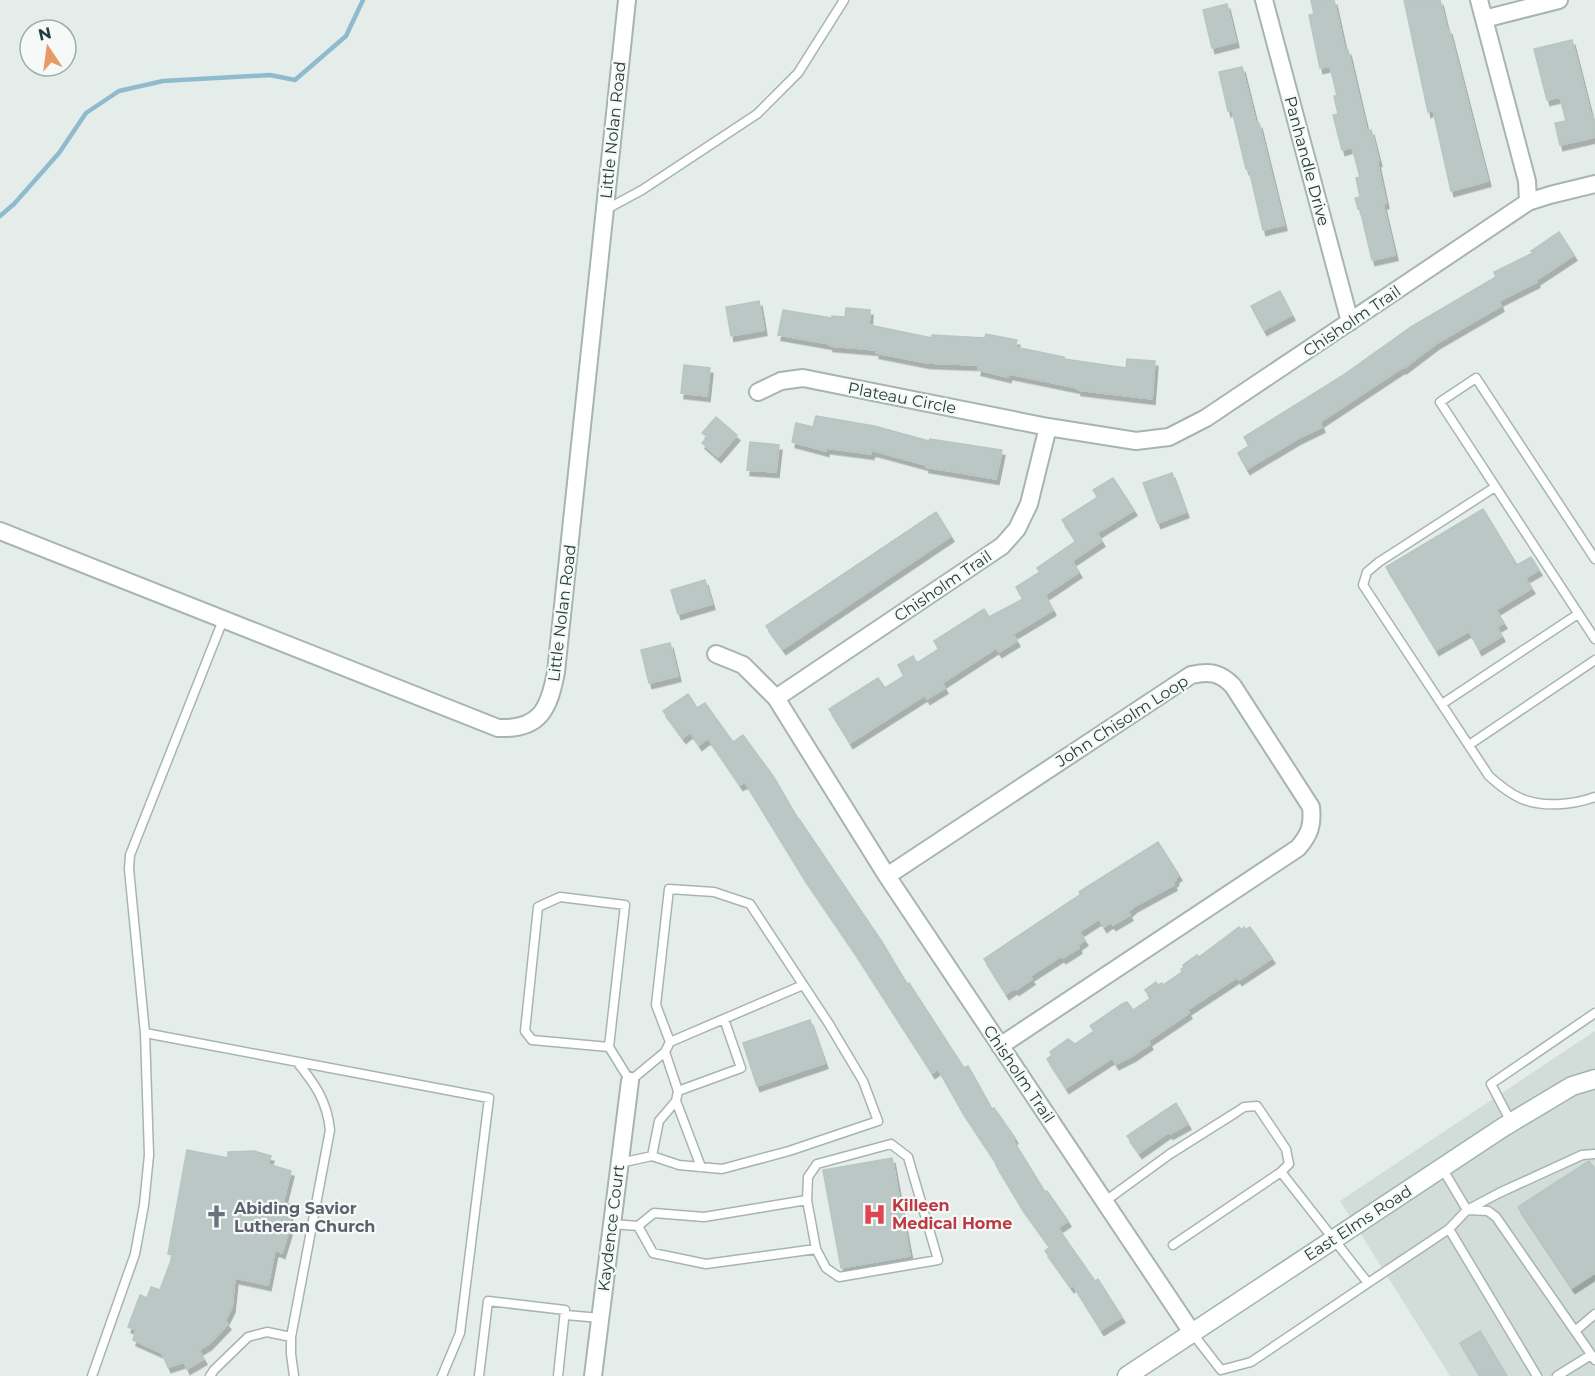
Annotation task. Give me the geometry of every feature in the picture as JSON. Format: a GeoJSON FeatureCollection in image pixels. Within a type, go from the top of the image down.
{"type":"FeatureCollection","features":[{"type":"Feature","properties":{"kind":"main road","name":"East Elms Road"},"geometry":{"type":"LineString","coordinates":[[1127,1376],[1511,1122],[1572,1086],[1595,1079]]}},
{"type":"Feature","properties":{"kind":"street","name":"Little Nolan Road"},"geometry":{"type":"LineString","coordinates":[[0,531],[498,728],[510,729],[535,722],[546,709],[552,695],[556,672],[627,0]]}},
{"type":"Feature","properties":{"kind":"street","name":"Panhandle Drive"},"geometry":{"type":"LineString","coordinates":[[1264,0],[1350,322]]}},
{"type":"Feature","properties":{"kind":"street"},"geometry":{"type":"LineString","coordinates":[[1479,0],[1527,181],[1528,202]]}},
{"type":"Feature","properties":{"kind":"street"},"geometry":{"type":"LineString","coordinates":[[1484,20],[1559,0]]}},
{"type":"Feature","properties":{"kind":"street","name":"Chisholm Trail"},"geometry":{"type":"LineString","coordinates":[[1192,1334],[887,876],[776,698],[1002,546],[1017,529],[1029,504],[1048,427],[1136,441],[1169,436],[1206,418],[1528,202],[1595,184]]}},
{"type":"Feature","properties":{"kind":"street","name":"Plateau Circle"},"geometry":{"type":"LineString","coordinates":[[758,392],[781,381],[803,378],[1048,427]]}},
{"type":"Feature","properties":{"kind":"street"},"geometry":{"type":"LineString","coordinates":[[716,654],[743,665],[776,698]]}},
{"type":"Feature","properties":{"kind":"street","name":"John Chisolm Loop"},"geometry":{"type":"LineString","coordinates":[[887,876],[1191,675],[1209,671],[1225,677],[1233,686],[1311,807],[1311,828],[1307,837],[1298,848],[1000,1046]]}},
{"type":"Feature","properties":{"kind":"street","name":"Kaydence Court"},"geometry":{"type":"LineString","coordinates":[[592,1376],[630,1081]]}},
{"type":"Feature","properties":{"kind":"lane"},"geometry":{"type":"LineString","coordinates":[[605,210],[642,190],[757,114],[798,73],[844,0]]}},
{"type":"Feature","properties":{"kind":"lane"},"geometry":{"type":"LineString","coordinates":[[1595,559],[1476,378],[1440,402],[1595,639]]}},
{"type":"Feature","properties":{"kind":"lane"},"geometry":{"type":"LineString","coordinates":[[1496,487],[1379,562],[1367,573],[1364,585],[1489,777],[1508,792],[1541,804],[1567,804],[1595,797]]}},
{"type":"Feature","properties":{"kind":"lane"},"geometry":{"type":"LineString","coordinates":[[1442,704],[1578,614]]}},
{"type":"Feature","properties":{"kind":"lane"},"geometry":{"type":"LineString","coordinates":[[92,1376],[135,1254],[144,1205],[149,1155],[145,1033],[129,869],[130,855],[223,620]]}},
{"type":"Feature","properties":{"kind":"lane"},"geometry":{"type":"LineString","coordinates":[[1469,745],[1595,660]]}},
{"type":"Feature","properties":{"kind":"lane"},"geometry":{"type":"LineString","coordinates":[[620,1163],[652,1156],[679,1164],[722,1169],[789,1151],[878,1121],[863,1081],[829,1024],[750,903],[714,892],[669,889],[656,1005],[670,1042]]}},
{"type":"Feature","properties":{"kind":"lane"},"geometry":{"type":"LineString","coordinates":[[609,1047],[532,1040],[525,1031],[538,907],[560,897],[625,905],[609,1047],[630,1081],[665,1052],[670,1042],[803,985]]}},
{"type":"Feature","properties":{"kind":"lane"},"geometry":{"type":"LineString","coordinates":[[1511,1122],[1491,1084],[1595,1013]]}},
{"type":"Feature","properties":{"kind":"lane"},"geometry":{"type":"LineString","coordinates":[[678,1091],[741,1068],[724,1019]]}},
{"type":"Feature","properties":{"kind":"lane"},"geometry":{"type":"LineString","coordinates":[[145,1033],[489,1098],[460,1333],[442,1376]]}},
{"type":"Feature","properties":{"kind":"lane"},"geometry":{"type":"LineString","coordinates":[[652,1156],[659,1121],[676,1101],[678,1091],[665,1052]]}},
{"type":"Feature","properties":{"kind":"lane"},"geometry":{"type":"LineString","coordinates":[[294,1376],[291,1338],[330,1130],[320,1092],[297,1062]]}},
{"type":"Feature","properties":{"kind":"lane"},"geometry":{"type":"LineString","coordinates":[[676,1101],[701,1167]]}},
{"type":"Feature","properties":{"kind":"lane"},"geometry":{"type":"LineString","coordinates":[[1104,1202],[1170,1154],[1244,1107],[1257,1106],[1286,1149],[1289,1164],[1281,1172],[1173,1245]]}},
{"type":"Feature","properties":{"kind":"lane"},"geometry":{"type":"LineString","coordinates":[[891,1144],[908,1157],[938,1260],[839,1277],[826,1268],[816,1249],[807,1200],[808,1177],[817,1164],[891,1144]]}},
{"type":"Feature","properties":{"kind":"lane"},"geometry":{"type":"LineString","coordinates":[[1192,1334],[1221,1370],[1251,1362],[1449,1229],[1467,1210],[1582,1155],[1595,1154]]}},
{"type":"Feature","properties":{"kind":"lane"},"geometry":{"type":"LineString","coordinates":[[1442,1168],[1467,1210]]}},
{"type":"Feature","properties":{"kind":"lane"},"geometry":{"type":"LineString","coordinates":[[1281,1172],[1291,1188],[1334,1238],[1368,1283]]}},
{"type":"Feature","properties":{"kind":"lane"},"geometry":{"type":"LineString","coordinates":[[612,1224],[638,1226],[654,1213],[704,1217],[807,1200]]}},
{"type":"Feature","properties":{"kind":"lane"},"geometry":{"type":"LineString","coordinates":[[1467,1210],[1488,1211],[1496,1217],[1593,1358],[1557,1376]]}},
{"type":"Feature","properties":{"kind":"lane"},"geometry":{"type":"LineString","coordinates":[[638,1226],[653,1254],[706,1264],[816,1249]]}},
{"type":"Feature","properties":{"kind":"lane"},"geometry":{"type":"LineString","coordinates":[[1449,1229],[1537,1376]]}},
{"type":"Feature","properties":{"kind":"lane"},"geometry":{"type":"LineString","coordinates":[[479,1376],[488,1301],[565,1310],[558,1376]]}},
{"type":"Feature","properties":{"kind":"lane"},"geometry":{"type":"LineString","coordinates":[[1575,1331],[1595,1314]]}},
{"type":"Feature","properties":{"kind":"lane"},"geometry":{"type":"LineString","coordinates":[[566,1315],[600,1318]]}},
{"type":"Feature","properties":{"kind":"lane"},"geometry":{"type":"LineString","coordinates":[[210,1376],[248,1337],[267,1332],[291,1338]]}},
{"type":"Feature","properties":{"kind":"shaded area"},"geometry":{"type":"Polygon","coordinates":[[[1595,1031],[1595,1376],[1450,1376],[1340,1201],[1595,1031]]]}},
{"type":"Feature","properties":{"kind":"building"},"geometry":{"type":"Polygon","coordinates":[[[1311,0],[1334,0],[1367,131],[1371,130],[1379,161],[1377,161],[1386,203],[1383,204],[1395,255],[1372,260],[1360,209],[1358,209],[1355,198],[1360,197],[1356,178],[1360,177],[1352,147],[1342,150],[1333,115],[1338,114],[1334,96],[1337,96],[1330,66],[1320,68],[1309,15],[1314,14],[1311,0]]]}},
{"type":"Feature","properties":{"kind":"building"},"geometry":{"type":"Polygon","coordinates":[[[1404,0],[1440,0],[1488,181],[1451,191],[1433,110],[1428,112],[1404,0]]]}},
{"type":"Feature","properties":{"kind":"building"},"geometry":{"type":"Polygon","coordinates":[[[1227,4],[1236,42],[1212,48],[1203,10],[1227,4]]]}},
{"type":"Feature","properties":{"kind":"building"},"geometry":{"type":"Polygon","coordinates":[[[1572,40],[1591,115],[1593,114],[1595,137],[1560,145],[1555,123],[1566,121],[1560,97],[1547,100],[1534,49],[1572,40]]]}},
{"type":"Feature","properties":{"kind":"building"},"geometry":{"type":"Polygon","coordinates":[[[1242,67],[1256,123],[1259,123],[1284,225],[1263,230],[1249,169],[1246,169],[1232,110],[1228,111],[1219,72],[1242,67]]]}},
{"type":"Feature","properties":{"kind":"building"},"geometry":{"type":"Polygon","coordinates":[[[1559,232],[1574,255],[1536,280],[1537,282],[1499,301],[1501,306],[1437,343],[1404,368],[1320,422],[1322,427],[1247,469],[1238,453],[1249,446],[1244,437],[1342,376],[1411,327],[1496,277],[1494,272],[1533,253],[1531,251],[1559,232]]]}},
{"type":"Feature","properties":{"kind":"building"},"geometry":{"type":"Polygon","coordinates":[[[1280,291],[1292,315],[1264,330],[1251,306],[1280,291]]]}},
{"type":"Feature","properties":{"kind":"building"},"geometry":{"type":"Polygon","coordinates":[[[759,301],[764,330],[731,336],[726,307],[759,301]]]}},
{"type":"Feature","properties":{"kind":"building"},"geometry":{"type":"Polygon","coordinates":[[[846,308],[870,310],[869,325],[932,338],[932,335],[985,338],[986,334],[1017,340],[1015,347],[1064,357],[1064,359],[1126,368],[1127,359],[1155,361],[1152,399],[1078,390],[1078,388],[1009,374],[1008,377],[978,370],[979,365],[927,363],[876,353],[877,350],[830,346],[830,344],[778,335],[783,310],[832,318],[832,316],[845,317],[846,308]]]}},
{"type":"Feature","properties":{"kind":"building"},"geometry":{"type":"Polygon","coordinates":[[[684,365],[710,368],[707,396],[681,393],[684,365]]]}},
{"type":"Feature","properties":{"kind":"building"},"geometry":{"type":"Polygon","coordinates":[[[816,416],[874,426],[929,441],[930,439],[1002,450],[996,479],[926,467],[926,465],[871,450],[871,454],[826,448],[826,451],[792,442],[796,423],[813,427],[816,416]]]}},
{"type":"Feature","properties":{"kind":"building"},"geometry":{"type":"Polygon","coordinates":[[[716,417],[737,435],[718,457],[702,443],[708,437],[702,433],[716,417]]]}},
{"type":"Feature","properties":{"kind":"building"},"geometry":{"type":"Polygon","coordinates":[[[750,442],[779,445],[776,472],[747,470],[750,442]]]}},
{"type":"Feature","properties":{"kind":"building"},"geometry":{"type":"Polygon","coordinates":[[[1172,473],[1186,512],[1158,523],[1143,483],[1172,473]]]}},
{"type":"Feature","properties":{"kind":"building"},"geometry":{"type":"Polygon","coordinates":[[[1113,478],[1134,510],[1097,533],[1102,541],[1072,561],[1079,572],[1045,595],[1053,610],[1013,634],[1017,641],[999,652],[996,648],[942,683],[945,688],[927,699],[925,695],[850,743],[829,709],[878,678],[885,688],[904,676],[898,665],[913,656],[917,663],[939,649],[934,641],[984,609],[989,617],[1023,599],[1016,587],[1040,572],[1037,568],[1076,541],[1062,520],[1098,497],[1093,490],[1113,478]]]}},
{"type":"Feature","properties":{"kind":"building"},"geometry":{"type":"Polygon","coordinates":[[[1483,509],[1517,565],[1531,557],[1539,570],[1525,578],[1532,588],[1496,610],[1504,623],[1497,627],[1502,636],[1479,650],[1469,631],[1436,650],[1386,567],[1483,509]]]}},
{"type":"Feature","properties":{"kind":"building"},"geometry":{"type":"Polygon","coordinates":[[[936,512],[951,536],[783,649],[766,626],[936,512]]]}},
{"type":"Feature","properties":{"kind":"building"},"geometry":{"type":"Polygon","coordinates":[[[705,580],[712,604],[678,614],[671,590],[705,580]]]}},
{"type":"Feature","properties":{"kind":"building"},"geometry":{"type":"Polygon","coordinates":[[[670,643],[678,676],[649,683],[641,650],[670,643]]]}},
{"type":"Feature","properties":{"kind":"building"},"geometry":{"type":"Polygon","coordinates":[[[688,694],[697,708],[705,703],[733,742],[743,735],[773,776],[798,819],[882,942],[907,984],[909,983],[964,1068],[968,1066],[992,1109],[994,1108],[1015,1138],[1013,1140],[1045,1192],[1047,1191],[1068,1221],[1058,1228],[1095,1281],[1098,1279],[1122,1317],[1101,1330],[1073,1285],[1071,1287],[1045,1251],[1050,1247],[1020,1205],[938,1069],[932,1073],[802,875],[745,782],[740,785],[708,738],[699,745],[690,732],[683,738],[663,711],[688,694]]]}},
{"type":"Feature","properties":{"kind":"building"},"geometry":{"type":"Polygon","coordinates":[[[1158,842],[1179,875],[1173,882],[1174,885],[1135,906],[1128,912],[1130,915],[1113,925],[1111,922],[1104,927],[1099,919],[1079,932],[1085,940],[1078,945],[1079,948],[1063,958],[1061,956],[1030,976],[1032,979],[1006,994],[984,959],[1081,894],[1079,892],[1158,842]]]}},
{"type":"Feature","properties":{"kind":"building"},"geometry":{"type":"Polygon","coordinates":[[[1239,927],[1241,930],[1244,927],[1245,930],[1250,927],[1272,958],[1239,980],[1237,977],[1187,1010],[1189,1013],[1148,1041],[1150,1044],[1132,1056],[1116,1064],[1112,1058],[1066,1088],[1047,1059],[1052,1055],[1050,1052],[1068,1039],[1075,1044],[1094,1031],[1090,1026],[1122,1004],[1127,1002],[1133,1010],[1151,998],[1145,990],[1156,982],[1158,985],[1162,983],[1163,985],[1182,972],[1183,965],[1197,955],[1199,957],[1239,927]]]}},
{"type":"Feature","properties":{"kind":"building"},"geometry":{"type":"Polygon","coordinates":[[[810,1020],[825,1063],[757,1086],[743,1043],[810,1020]]]}},
{"type":"Feature","properties":{"kind":"building"},"geometry":{"type":"Polygon","coordinates":[[[1176,1103],[1188,1124],[1170,1134],[1169,1132],[1139,1153],[1127,1136],[1176,1103]]]}},
{"type":"Feature","properties":{"kind":"building"},"geometry":{"type":"Polygon","coordinates":[[[187,1150],[228,1158],[228,1152],[254,1151],[271,1156],[268,1164],[291,1171],[283,1203],[290,1204],[289,1230],[282,1253],[275,1250],[268,1285],[235,1278],[232,1307],[225,1321],[228,1324],[209,1344],[199,1350],[204,1359],[187,1369],[184,1362],[168,1367],[162,1353],[133,1340],[136,1330],[128,1327],[140,1295],[147,1298],[151,1287],[160,1290],[173,1255],[168,1254],[187,1150]]]}},
{"type":"Feature","properties":{"kind":"building"},"geometry":{"type":"Polygon","coordinates":[[[892,1158],[910,1256],[841,1268],[823,1170],[892,1158]]]}},
{"type":"Feature","properties":{"kind":"building"},"geometry":{"type":"Polygon","coordinates":[[[1589,1161],[1595,1169],[1595,1273],[1572,1288],[1518,1207],[1589,1161]]]}},
{"type":"Feature","properties":{"kind":"building"},"geometry":{"type":"Polygon","coordinates":[[[1480,1331],[1507,1376],[1480,1376],[1460,1343],[1480,1331]]]}},
{"type":"Feature","properties":{"kind":"waterway"},"geometry":{"type":"LineString","coordinates":[[0,216],[14,204],[59,153],[86,113],[119,91],[163,81],[270,75],[295,80],[346,36],[363,0]]}},
{"type":"Feature","properties":{"kind":"place","name":"Killeen Medical Home"},"geometry":{"type":"Point","coordinates":[874,1214]}},
{"type":"Feature","properties":{"kind":"place","name":"Abiding Savior Lutheran Church"},"geometry":{"type":"Point","coordinates":[216,1217]}}]}
